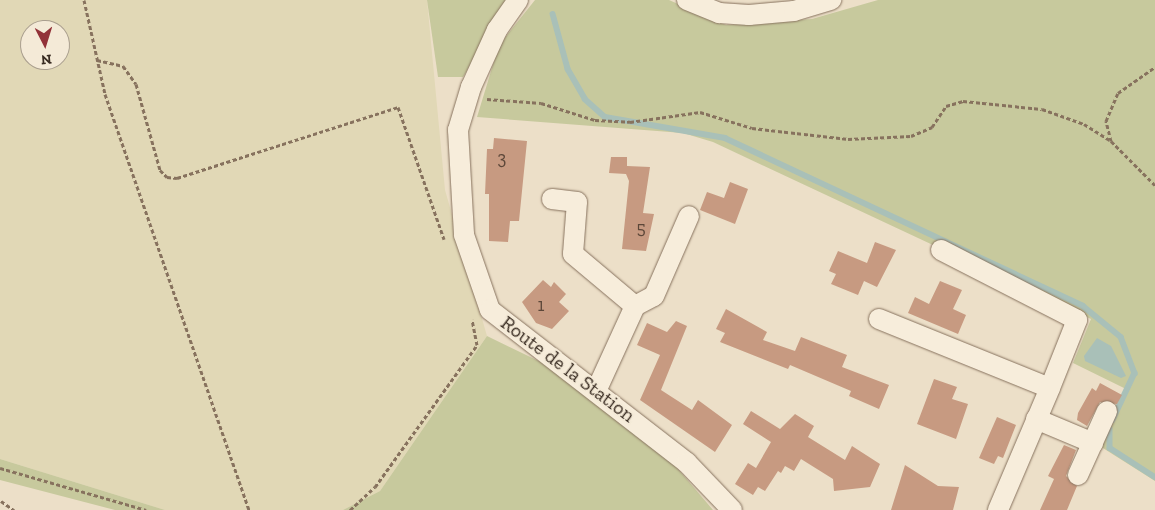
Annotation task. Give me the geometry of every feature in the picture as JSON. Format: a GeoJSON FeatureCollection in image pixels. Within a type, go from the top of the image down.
{"type":"FeatureCollection","features":[{"type":"Feature","properties":{"kind":"street","name":"Route de la Station"},"geometry":{"type":"LineString","coordinates":[[518,0],[497,30],[467,101],[457,152],[464,235],[490,310],[597,389],[687,463],[732,510]]}},
{"type":"Feature","properties":{"kind":"street"},"geometry":{"type":"LineString","coordinates":[[687,0],[719,14],[749,15],[794,11],[831,0]]}},
{"type":"Feature","properties":{"kind":"street"},"geometry":{"type":"LineString","coordinates":[[552,199],[576,202],[573,254],[635,306]]}},
{"type":"Feature","properties":{"kind":"street"},"geometry":{"type":"LineString","coordinates":[[597,389],[635,306],[654,296],[689,216]]}},
{"type":"Feature","properties":{"kind":"street"},"geometry":{"type":"LineString","coordinates":[[941,250],[1077,320],[998,510]]}},
{"type":"Feature","properties":{"kind":"street"},"geometry":{"type":"LineString","coordinates":[[879,318],[1050,388]]}},
{"type":"Feature","properties":{"kind":"street"},"geometry":{"type":"LineString","coordinates":[[1078,475],[1107,411]]}},
{"type":"Feature","properties":{"kind":"street"},"geometry":{"type":"LineString","coordinates":[[1036,419],[1093,443]]}},
{"type":"Feature","properties":{"kind":"path"},"geometry":{"type":"LineString","coordinates":[[84,0],[105,94],[249,510]]}},
{"type":"Feature","properties":{"kind":"path"},"geometry":{"type":"LineString","coordinates":[[97,60],[123,66],[136,84],[160,170],[167,177],[177,178],[398,107],[446,244]]}},
{"type":"Feature","properties":{"kind":"path"},"geometry":{"type":"LineString","coordinates":[[1111,141],[1106,121],[1118,92],[1155,68]]}},
{"type":"Feature","properties":{"kind":"path"},"geometry":{"type":"LineString","coordinates":[[467,101],[506,99],[595,120],[630,122],[700,112],[752,128],[848,139],[911,136],[932,127],[946,106],[963,101],[1042,109],[1084,124],[1111,141],[1155,185]]}},
{"type":"Feature","properties":{"kind":"path"},"geometry":{"type":"LineString","coordinates":[[350,510],[375,487],[477,345],[468,308]]}},
{"type":"Feature","properties":{"kind":"path"},"geometry":{"type":"LineString","coordinates":[[0,468],[146,510]]}},
{"type":"Feature","properties":{"kind":"path"},"geometry":{"type":"LineString","coordinates":[[1,501],[14,510]]}},
{"type":"Feature","properties":{"kind":"path"},"geometry":{"type":"LineString","coordinates":[[133,510],[136,506]]}},
{"type":"Feature","properties":{"kind":"shaded area"},"geometry":{"type":"Polygon","coordinates":[[[0,0],[427,0],[445,190],[487,336],[380,491],[343,510],[165,510],[0,459],[0,0]]]}},
{"type":"Feature","properties":{"kind":"green space"},"geometry":{"type":"Polygon","coordinates":[[[427,0],[510,0],[463,77],[438,77],[427,0]]]}},
{"type":"Feature","properties":{"kind":"green space"},"geometry":{"type":"Polygon","coordinates":[[[535,0],[669,0],[726,25],[812,19],[878,0],[1155,0],[1155,481],[1095,443],[1126,389],[1073,363],[1091,319],[713,142],[683,133],[477,117],[499,45],[535,0]]]}},
{"type":"Feature","properties":{"kind":"green space"},"geometry":{"type":"Polygon","coordinates":[[[487,336],[549,366],[672,462],[713,510],[343,510],[380,491],[487,336]]]}},
{"type":"Feature","properties":{"kind":"green space"},"geometry":{"type":"Polygon","coordinates":[[[0,459],[165,510],[115,510],[0,480],[0,459]]]}},
{"type":"Feature","properties":{"kind":"water"},"geometry":{"type":"Polygon","coordinates":[[[1097,338],[1111,346],[1126,376],[1121,378],[1085,361],[1084,356],[1097,338]]]}},
{"type":"Feature","properties":{"kind":"building"},"geometry":{"type":"Polygon","coordinates":[[[494,138],[527,141],[519,221],[510,221],[508,242],[489,241],[489,194],[485,194],[487,149],[493,149],[494,138]]]}},
{"type":"Feature","properties":{"kind":"building"},"geometry":{"type":"Polygon","coordinates":[[[611,157],[627,157],[627,166],[650,167],[643,213],[654,214],[646,251],[622,249],[629,181],[626,174],[609,173],[611,157]]]}},
{"type":"Feature","properties":{"kind":"building"},"geometry":{"type":"Polygon","coordinates":[[[730,182],[748,189],[735,224],[700,210],[707,192],[724,198],[730,182]]]}},
{"type":"Feature","properties":{"kind":"building"},"geometry":{"type":"Polygon","coordinates":[[[875,242],[896,250],[877,287],[864,281],[858,295],[831,284],[836,274],[829,271],[838,251],[867,263],[875,242]]]}},
{"type":"Feature","properties":{"kind":"building"},"geometry":{"type":"Polygon","coordinates":[[[543,280],[551,287],[554,282],[566,294],[559,302],[569,311],[552,329],[536,323],[522,302],[543,280]]]}},
{"type":"Feature","properties":{"kind":"building"},"geometry":{"type":"Polygon","coordinates":[[[940,281],[962,290],[953,309],[966,315],[958,334],[908,313],[915,297],[929,304],[940,281]]]}},
{"type":"Feature","properties":{"kind":"building"},"geometry":{"type":"Polygon","coordinates":[[[726,309],[767,332],[763,340],[795,351],[801,337],[847,355],[842,367],[889,385],[879,409],[849,396],[851,391],[790,365],[788,369],[720,342],[725,333],[716,329],[726,309]]]}},
{"type":"Feature","properties":{"kind":"building"},"geometry":{"type":"Polygon","coordinates":[[[676,321],[687,326],[661,390],[692,410],[698,400],[732,425],[715,452],[640,400],[660,355],[637,345],[647,323],[667,332],[676,321]]]}},
{"type":"Feature","properties":{"kind":"building"},"geometry":{"type":"Polygon","coordinates":[[[934,379],[957,387],[952,399],[968,404],[956,439],[917,424],[934,379]]]}},
{"type":"Feature","properties":{"kind":"building"},"geometry":{"type":"Polygon","coordinates":[[[1100,383],[1122,395],[1117,404],[1100,402],[1087,426],[1077,420],[1078,413],[1092,388],[1096,391],[1100,383]]]}},
{"type":"Feature","properties":{"kind":"building"},"geometry":{"type":"Polygon","coordinates":[[[751,411],[780,429],[795,414],[814,426],[808,437],[845,460],[852,446],[880,464],[870,487],[834,491],[833,479],[801,459],[794,471],[785,466],[781,473],[778,471],[765,491],[758,487],[753,495],[735,484],[748,463],[756,468],[771,442],[743,424],[751,411]]]}},
{"type":"Feature","properties":{"kind":"building"},"geometry":{"type":"Polygon","coordinates":[[[997,417],[1016,425],[1003,458],[998,456],[994,464],[979,458],[997,417]]]}},
{"type":"Feature","properties":{"kind":"building"},"geometry":{"type":"Polygon","coordinates":[[[1064,445],[1076,450],[1066,476],[1077,486],[1067,510],[1040,510],[1054,479],[1048,476],[1064,445]]]}},
{"type":"Feature","properties":{"kind":"building"},"geometry":{"type":"Polygon","coordinates":[[[905,465],[938,486],[959,487],[953,510],[891,510],[905,465]]]}},
{"type":"Feature","properties":{"kind":"waterway"},"geometry":{"type":"LineString","coordinates":[[553,14],[568,69],[585,99],[605,117],[725,138],[1083,306],[1121,337],[1135,373],[1113,420]]}},
{"type":"Feature","properties":{"kind":"waterway"},"geometry":{"type":"LineString","coordinates":[[1110,429],[1110,448],[1155,477]]}}]}
